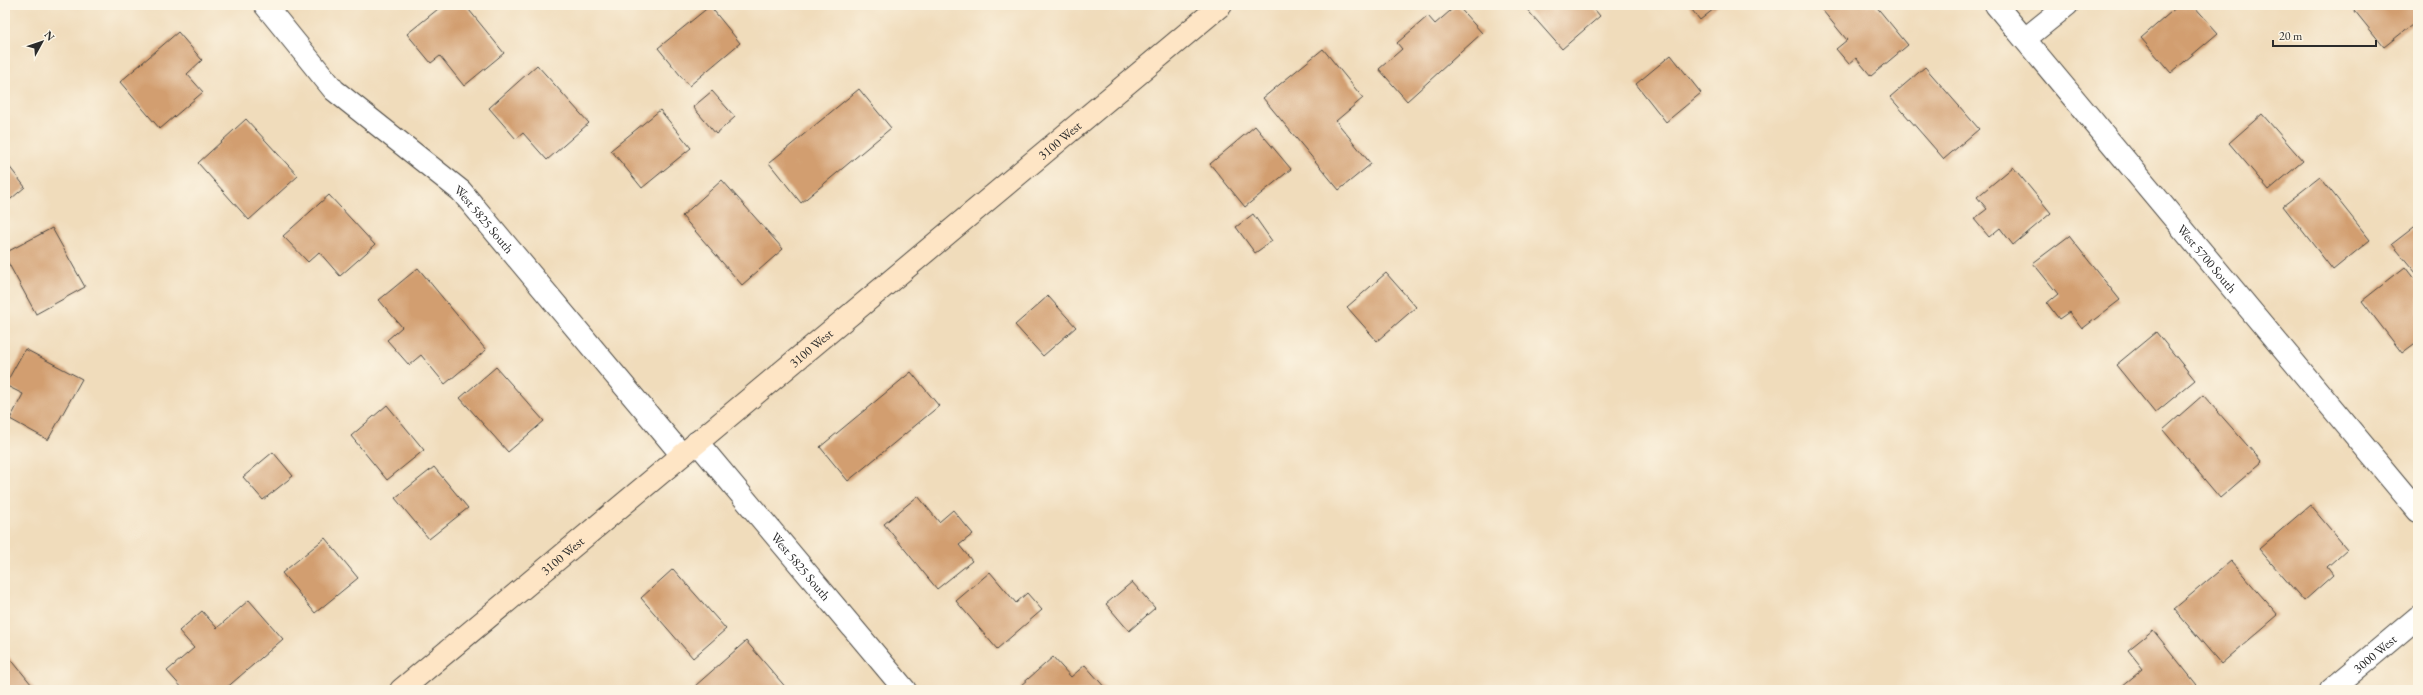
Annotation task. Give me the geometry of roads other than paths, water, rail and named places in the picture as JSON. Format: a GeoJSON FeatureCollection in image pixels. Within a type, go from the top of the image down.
{"type":"FeatureCollection","features":[{"type":"Feature","properties":{"kind":"street","name":"West 5825 South"},"geometry":{"type":"LineString","coordinates":[[266,5],[334,90],[461,191],[905,690]]}},
{"type":"Feature","properties":{"kind":"street","name":"3100 West"},"geometry":{"type":"LineString","coordinates":[[401,690],[1221,5]]}},
{"type":"Feature","properties":{"kind":"street","name":"West 5700 South"},"geometry":{"type":"LineString","coordinates":[[1996,5],[2418,511]]}},
{"type":"Feature","properties":{"kind":"street"},"geometry":{"type":"LineString","coordinates":[[2025,40],[2068,5]]}},
{"type":"Feature","properties":{"kind":"street","name":"3000 West"},"geometry":{"type":"LineString","coordinates":[[2330,690],[2418,617]]}}]}
